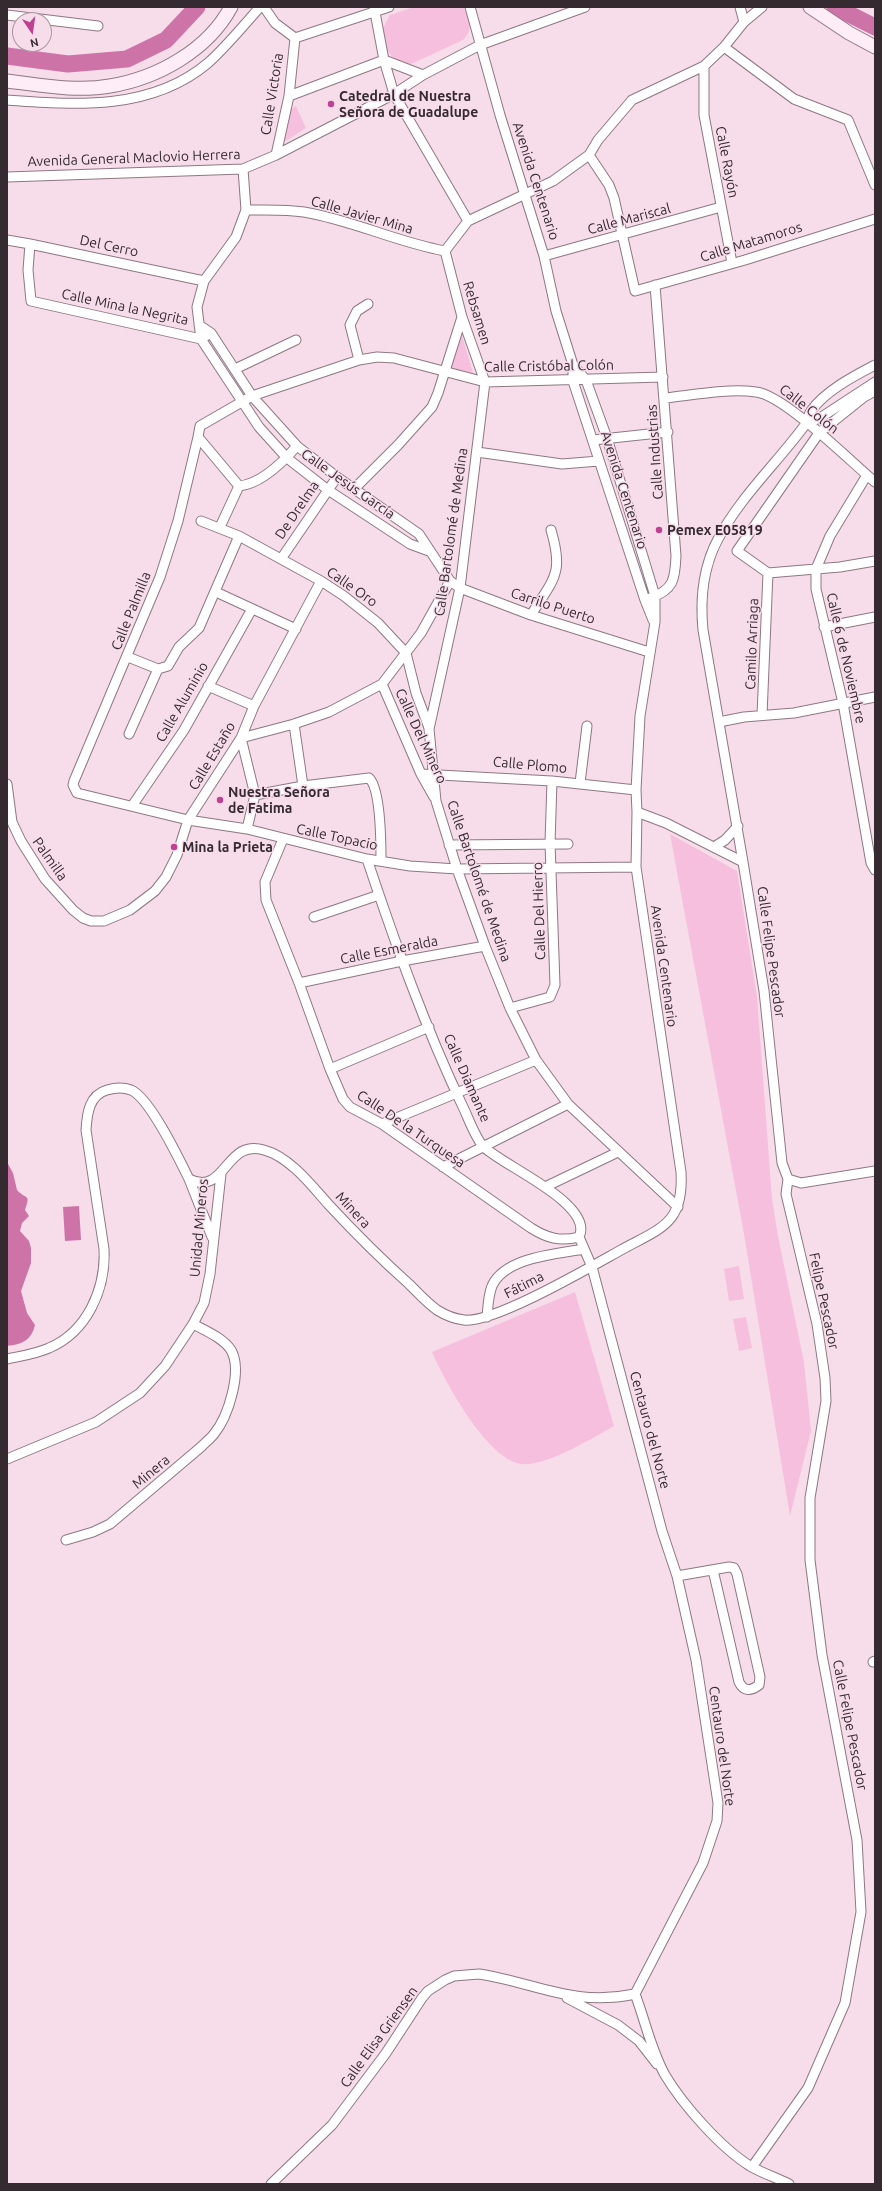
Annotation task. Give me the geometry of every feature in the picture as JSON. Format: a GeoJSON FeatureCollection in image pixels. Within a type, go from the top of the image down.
{"type":"FeatureCollection","features":[{"type":"Feature","properties":{"kind":"main road"},"geometry":{"type":"LineString","coordinates":[[7,81],[61,87],[91,88],[110,86],[139,79],[164,69],[196,49],[216,29],[231,7]]}},
{"type":"Feature","properties":{"kind":"main road"},"geometry":{"type":"LineString","coordinates":[[810,7],[849,33],[875,47]]}},
{"type":"Feature","properties":{"kind":"street"},"geometry":{"type":"LineString","coordinates":[[7,100],[73,104],[108,103],[145,96],[173,84],[207,63],[260,7]]}},
{"type":"Feature","properties":{"kind":"street"},"geometry":{"type":"LineString","coordinates":[[264,7],[274,23],[295,38],[374,10],[389,7]]}},
{"type":"Feature","properties":{"kind":"street","name":"Avenida Centenario"},"geometry":{"type":"LineString","coordinates":[[470,7],[500,114],[544,256],[556,311],[573,365],[573,380],[645,600],[655,622]]}},
{"type":"Feature","properties":{"kind":"street","name":"Avenida General Maclovio Herrera"},"geometry":{"type":"LineString","coordinates":[[7,177],[243,169],[276,155],[394,94],[423,75],[480,45],[585,7]]}},
{"type":"Feature","properties":{"kind":"street"},"geometry":{"type":"LineString","coordinates":[[740,7],[744,22]]}},
{"type":"Feature","properties":{"kind":"street"},"geometry":{"type":"LineString","coordinates":[[445,251],[468,221],[553,181],[590,155],[598,140],[632,100],[704,66],[724,46],[744,22],[762,7]]}},
{"type":"Feature","properties":{"kind":"street"},"geometry":{"type":"LineString","coordinates":[[374,10],[384,60],[394,94],[468,221]]}},
{"type":"Feature","properties":{"kind":"street"},"geometry":{"type":"LineString","coordinates":[[7,15],[98,26]]}},
{"type":"Feature","properties":{"kind":"street","name":"Calle Victoria"},"geometry":{"type":"LineString","coordinates":[[276,155],[289,96],[295,38]]}},
{"type":"Feature","properties":{"kind":"street"},"geometry":{"type":"LineString","coordinates":[[724,46],[794,99],[844,117],[851,123],[875,185]]}},
{"type":"Feature","properties":{"kind":"street"},"geometry":{"type":"LineString","coordinates":[[289,96],[384,60],[423,75]]}},
{"type":"Feature","properties":{"kind":"street","name":"Calle Rayón"},"geometry":{"type":"LineString","coordinates":[[704,66],[704,115],[732,263]]}},
{"type":"Feature","properties":{"kind":"street"},"geometry":{"type":"LineString","coordinates":[[590,155],[609,185],[623,236]]}},
{"type":"Feature","properties":{"kind":"street","name":"Calle Jesús García"},"geometry":{"type":"LineString","coordinates":[[243,169],[246,210],[236,237],[204,281],[197,307],[201,339],[241,402],[259,427],[287,458],[328,490],[410,544],[429,551]]}},
{"type":"Feature","properties":{"kind":"street","name":"Calle Mariscal"},"geometry":{"type":"LineString","coordinates":[[544,256],[623,236],[722,207]]}},
{"type":"Feature","properties":{"kind":"street","name":"Calle Javier Mina"},"geometry":{"type":"LineString","coordinates":[[246,210],[303,212],[328,217],[415,245],[445,251]]}},
{"type":"Feature","properties":{"kind":"street","name":"Calle Matamoros"},"geometry":{"type":"LineString","coordinates":[[623,236],[636,291],[875,219]]}},
{"type":"Feature","properties":{"kind":"street","name":"Del Cerro"},"geometry":{"type":"LineString","coordinates":[[7,240],[204,281]]}},
{"type":"Feature","properties":{"kind":"street","name":"Calle Mina la Negrita"},"geometry":{"type":"LineString","coordinates":[[30,244],[28,270],[31,301],[201,339],[211,333]]}},
{"type":"Feature","properties":{"kind":"street","name":"Rebsamen"},"geometry":{"type":"LineString","coordinates":[[445,251],[462,317],[485,382]]}},
{"type":"Feature","properties":{"kind":"street","name":"Calle Industrias"},"geometry":{"type":"LineString","coordinates":[[645,600],[655,596],[670,586],[676,567],[668,432],[655,285]]}},
{"type":"Feature","properties":{"kind":"street"},"geometry":{"type":"LineString","coordinates":[[359,360],[350,325],[357,311],[368,304]]}},
{"type":"Feature","properties":{"kind":"street"},"geometry":{"type":"LineString","coordinates":[[354,489],[398,445],[432,407],[438,394],[462,317]]}},
{"type":"Feature","properties":{"kind":"street","name":"Calle Jesús García"},"geometry":{"type":"LineString","coordinates":[[199,325],[211,333],[252,396],[297,446],[337,477],[420,534],[426,542],[429,551],[450,581]]}},
{"type":"Feature","properties":{"kind":"street"},"geometry":{"type":"LineString","coordinates":[[235,369],[296,340]]}},
{"type":"Feature","properties":{"kind":"street","name":"Calle Cristóbal Colón"},"geometry":{"type":"LineString","coordinates":[[252,396],[359,360],[376,357],[394,358],[485,382],[663,377]]}},
{"type":"Feature","properties":{"kind":"street","name":"Avenida Centenario"},"geometry":{"type":"LineString","coordinates":[[573,365],[586,380],[607,438],[655,596],[655,622],[640,716],[636,790],[636,867],[681,1172],[682,1192],[678,1207],[672,1218],[662,1228],[592,1267]]}},
{"type":"Feature","properties":{"kind":"street","name":"Calle Felipe Pescador"},"geometry":{"type":"LineString","coordinates":[[788,1178],[782,1164],[764,991],[744,862],[703,630],[700,604],[705,574],[718,539],[758,480],[806,423],[810,411],[846,381],[875,365]]}},
{"type":"Feature","properties":{"kind":"street","name":"Calle Bartolomé de Medina"},"geometry":{"type":"LineString","coordinates":[[485,382],[460,588],[429,729],[436,801],[457,869],[485,946],[510,1008],[536,1060],[568,1104],[678,1207]]}},
{"type":"Feature","properties":{"kind":"street"},"geometry":{"type":"LineString","coordinates":[[806,423],[820,418],[875,382]]}},
{"type":"Feature","properties":{"kind":"street"},"geometry":{"type":"LineString","coordinates":[[875,391],[864,397],[819,433],[738,551],[768,573],[816,569],[875,561]]}},
{"type":"Feature","properties":{"kind":"street","name":"Calle Colón"},"geometry":{"type":"LineString","coordinates":[[665,398],[756,392],[769,395],[779,401],[819,433],[875,482]]}},
{"type":"Feature","properties":{"kind":"street","name":"Calle Palmilla"},"geometry":{"type":"LineString","coordinates":[[74,789],[74,781],[128,657],[160,577],[172,540],[200,426],[252,396]]}},
{"type":"Feature","properties":{"kind":"street"},"geometry":{"type":"LineString","coordinates":[[593,440],[668,432]]}},
{"type":"Feature","properties":{"kind":"street"},"geometry":{"type":"LineString","coordinates":[[198,435],[239,486]]}},
{"type":"Feature","properties":{"kind":"street"},"geometry":{"type":"LineString","coordinates":[[239,486],[253,483],[287,458],[297,446]]}},
{"type":"Feature","properties":{"kind":"street"},"geometry":{"type":"LineString","coordinates":[[477,452],[562,464],[599,461]]}},
{"type":"Feature","properties":{"kind":"street"},"geometry":{"type":"LineString","coordinates":[[816,569],[830,536],[867,475]]}},
{"type":"Feature","properties":{"kind":"street","name":"De Drelma"},"geometry":{"type":"LineString","coordinates":[[281,559],[337,477]]}},
{"type":"Feature","properties":{"kind":"street"},"geometry":{"type":"LineString","coordinates":[[220,527],[239,486]]}},
{"type":"Feature","properties":{"kind":"street"},"geometry":{"type":"LineString","coordinates":[[372,518],[381,507]]}},
{"type":"Feature","properties":{"kind":"street"},"geometry":{"type":"LineString","coordinates":[[618,516],[629,512]]}},
{"type":"Feature","properties":{"kind":"street","name":"Calle Oro"},"geometry":{"type":"LineString","coordinates":[[201,521],[220,527],[239,536],[321,581],[359,607],[378,623],[406,653],[416,693],[429,729]]}},
{"type":"Feature","properties":{"kind":"street"},"geometry":{"type":"LineString","coordinates":[[531,615],[554,578],[558,568],[557,551],[551,530]]}},
{"type":"Feature","properties":{"kind":"street"},"geometry":{"type":"LineString","coordinates":[[128,657],[158,669],[168,666],[179,647],[199,628],[216,592],[239,536]]}},
{"type":"Feature","properties":{"kind":"street","name":"Calle 6 de Noviembre"},"geometry":{"type":"LineString","coordinates":[[816,569],[816,588],[843,703],[871,863],[875,870]]}},
{"type":"Feature","properties":{"kind":"street","name":"Camilo Arriaga"},"geometry":{"type":"LineString","coordinates":[[762,715],[764,698],[768,573]]}},
{"type":"Feature","properties":{"kind":"street"},"geometry":{"type":"LineString","coordinates":[[639,582],[650,578]]}},
{"type":"Feature","properties":{"kind":"street","name":"Calle Estaño"},"geometry":{"type":"LineString","coordinates":[[104,921],[130,910],[155,891],[166,877],[177,855],[188,820],[242,738],[254,706],[321,581]]}},
{"type":"Feature","properties":{"kind":"street"},"geometry":{"type":"LineString","coordinates":[[246,829],[255,795],[242,738],[294,724],[335,709],[382,684],[429,622],[450,581]]}},
{"type":"Feature","properties":{"kind":"street","name":"Carrilo Puerto"},"geometry":{"type":"LineString","coordinates":[[450,581],[460,588],[531,615],[649,652]]}},
{"type":"Feature","properties":{"kind":"street"},"geometry":{"type":"LineString","coordinates":[[216,592],[296,629]]}},
{"type":"Feature","properties":{"kind":"street","name":"Calle Aluminio"},"geometry":{"type":"LineString","coordinates":[[132,806],[184,730],[252,609]]}},
{"type":"Feature","properties":{"kind":"street"},"geometry":{"type":"LineString","coordinates":[[824,627],[875,617]]}},
{"type":"Feature","properties":{"kind":"street"},"geometry":{"type":"LineString","coordinates":[[129,734],[158,669]]}},
{"type":"Feature","properties":{"kind":"street","name":"Calle Del Minero"},"geometry":{"type":"LineString","coordinates":[[382,684],[421,774],[436,801]]}},
{"type":"Feature","properties":{"kind":"street"},"geometry":{"type":"LineString","coordinates":[[208,686],[254,706]]}},
{"type":"Feature","properties":{"kind":"street"},"geometry":{"type":"LineString","coordinates":[[719,722],[762,715],[794,713],[875,697]]}},
{"type":"Feature","properties":{"kind":"street"},"geometry":{"type":"LineString","coordinates":[[294,724],[303,786]]}},
{"type":"Feature","properties":{"kind":"street"},"geometry":{"type":"LineString","coordinates":[[580,783],[587,726]]}},
{"type":"Feature","properties":{"kind":"street","name":"Calle Plomo"},"geometry":{"type":"LineString","coordinates":[[421,774],[580,783],[636,790]]}},
{"type":"Feature","properties":{"kind":"street"},"geometry":{"type":"LineString","coordinates":[[255,795],[303,786],[366,777],[372,780],[381,831],[381,861]]}},
{"type":"Feature","properties":{"kind":"street","name":"Calle Del Hierro"},"geometry":{"type":"LineString","coordinates":[[510,1008],[544,1000],[550,997],[553,993],[555,985],[550,843],[552,781]]}},
{"type":"Feature","properties":{"kind":"street","name":"Palmilla"},"geometry":{"type":"LineString","coordinates":[[7,784],[12,822],[30,858],[45,879],[72,910],[83,918],[91,921],[104,921]]}},
{"type":"Feature","properties":{"kind":"street","name":"Calle Topacio"},"geometry":{"type":"LineString","coordinates":[[74,789],[82,794],[188,820],[246,829],[368,859],[410,866],[457,869],[636,867]]}},
{"type":"Feature","properties":{"kind":"street"},"geometry":{"type":"LineString","coordinates":[[637,812],[666,823],[744,862]]}},
{"type":"Feature","properties":{"kind":"street"},"geometry":{"type":"LineString","coordinates":[[714,847],[725,840],[738,826]]}},
{"type":"Feature","properties":{"kind":"street","name":"Calle De la Turquesa"},"geometry":{"type":"LineString","coordinates":[[283,839],[265,882],[266,900],[299,982],[338,1092],[350,1106],[382,1124],[443,1168],[540,1234],[561,1240],[579,1237]]}},
{"type":"Feature","properties":{"kind":"street"},"geometry":{"type":"LineString","coordinates":[[449,844],[568,844]]}},
{"type":"Feature","properties":{"kind":"street","name":"Calle Diamante"},"geometry":{"type":"LineString","coordinates":[[368,859],[402,960],[457,1094],[483,1147]]}},
{"type":"Feature","properties":{"kind":"street"},"geometry":{"type":"LineString","coordinates":[[314,917],[380,895]]}},
{"type":"Feature","properties":{"kind":"street","name":"Calle Esmeralda"},"geometry":{"type":"LineString","coordinates":[[299,982],[402,960],[485,946]]}},
{"type":"Feature","properties":{"kind":"street"},"geometry":{"type":"LineString","coordinates":[[330,1069],[429,1027]]}},
{"type":"Feature","properties":{"kind":"street"},"geometry":{"type":"LineString","coordinates":[[382,1124],[536,1060]]}},
{"type":"Feature","properties":{"kind":"street","name":"Unidad Mineros"},"geometry":{"type":"LineString","coordinates":[[7,1359],[49,1348],[65,1339],[80,1325],[90,1310],[97,1294],[104,1264],[104,1249],[86,1130],[89,1108],[95,1096],[102,1091],[121,1088],[131,1090],[138,1095],[166,1136],[189,1179],[196,1182],[205,1182],[220,1174]]}},
{"type":"Feature","properties":{"kind":"street"},"geometry":{"type":"LineString","coordinates":[[443,1168],[568,1104]]}},
{"type":"Feature","properties":{"kind":"street"},"geometry":{"type":"LineString","coordinates":[[483,1147],[545,1187],[579,1218],[582,1231],[579,1237],[592,1267]]}},
{"type":"Feature","properties":{"kind":"street","name":"Minera"},"geometry":{"type":"LineString","coordinates":[[220,1174],[234,1156],[243,1150],[264,1149],[292,1166],[372,1251],[437,1310],[451,1317],[466,1321]]}},
{"type":"Feature","properties":{"kind":"street"},"geometry":{"type":"LineString","coordinates":[[545,1187],[618,1152]]}},
{"type":"Feature","properties":{"kind":"street"},"geometry":{"type":"LineString","coordinates":[[788,1178],[801,1183],[875,1171]]}},
{"type":"Feature","properties":{"kind":"street","name":"Unidad Mineros"},"geometry":{"type":"LineString","coordinates":[[7,1459],[74,1432],[116,1410],[154,1379],[193,1324],[204,1303],[208,1290],[212,1238],[220,1174]]}},
{"type":"Feature","properties":{"kind":"street","name":"Felipe Pescador"},"geometry":{"type":"LineString","coordinates":[[788,1178],[786,1194],[817,1324],[825,1378],[826,1401],[822,1431]]}},
{"type":"Feature","properties":{"kind":"street"},"geometry":{"type":"LineString","coordinates":[[189,1179],[212,1238]]}},
{"type":"Feature","properties":{"kind":"street"},"geometry":{"type":"LineString","coordinates":[[487,1317],[489,1295],[492,1286],[504,1272],[536,1258],[584,1249]]}},
{"type":"Feature","properties":{"kind":"street","name":"Fátima"},"geometry":{"type":"LineString","coordinates":[[466,1321],[487,1317],[592,1267]]}},
{"type":"Feature","properties":{"kind":"street","name":"Centauro del Norte"},"geometry":{"type":"LineString","coordinates":[[592,1267],[662,1531],[677,1576],[696,1660],[718,1803],[717,1821],[700,1870],[635,1994]]}},
{"type":"Feature","properties":{"kind":"street","name":"Minera"},"geometry":{"type":"LineString","coordinates":[[66,1540],[93,1532],[110,1524],[214,1435],[226,1413],[234,1382],[235,1358],[225,1343],[193,1324]]}},
{"type":"Feature","properties":{"kind":"street","name":"Calle Felipe Pescador"},"geometry":{"type":"LineString","coordinates":[[752,2167],[808,2088],[845,2003],[861,1912],[857,1840],[822,1655],[811,1578],[810,1498],[822,1431]]}},
{"type":"Feature","properties":{"kind":"street"},"geometry":{"type":"LineString","coordinates":[[677,1576],[729,1567],[734,1568],[737,1574],[760,1677],[759,1685],[754,1689],[747,1690],[742,1688],[739,1682],[713,1570]]}},
{"type":"Feature","properties":{"kind":"street","name":"Calle Elisa Griensen"},"geometry":{"type":"LineString","coordinates":[[271,2184],[332,2125],[386,2053],[422,1998],[435,1986],[454,1976],[479,1974],[562,1995],[600,1999],[635,1994]]}},
{"type":"Feature","properties":{"kind":"street"},"geometry":{"type":"LineString","coordinates":[[635,1994],[652,2044],[665,2074]]}},
{"type":"Feature","properties":{"kind":"street"},"geometry":{"type":"LineString","coordinates":[[562,1995],[618,2025],[639,2040],[687,2105],[703,2124],[752,2167],[789,2184]]}},
{"type":"Feature","properties":{"kind":"shaded area"},"geometry":{"type":"Polygon","coordinates":[[[414,7],[463,7],[470,24],[469,32],[463,40],[411,64],[397,63],[387,50],[382,30],[390,15],[414,7]]]}},
{"type":"Feature","properties":{"kind":"shaded area"},"geometry":{"type":"Polygon","coordinates":[[[296,106],[306,128],[281,144],[291,109],[296,106]]]}},
{"type":"Feature","properties":{"kind":"shaded area"},"geometry":{"type":"Polygon","coordinates":[[[462,335],[473,373],[448,367],[462,335]]]}},
{"type":"Feature","properties":{"kind":"shaded area"},"geometry":{"type":"Polygon","coordinates":[[[670,834],[737,871],[757,997],[772,1199],[778,1236],[804,1362],[811,1431],[790,1516],[744,1234],[670,834]]]}},
{"type":"Feature","properties":{"kind":"shaded area"},"geometry":{"type":"Polygon","coordinates":[[[7,1162],[13,1173],[17,1190],[27,1197],[28,1201],[25,1210],[29,1216],[22,1223],[20,1231],[29,1241],[31,1248],[31,1263],[21,1291],[27,1313],[35,1325],[31,1335],[25,1341],[7,1346],[7,1162]]]}},
{"type":"Feature","properties":{"kind":"shaded area"},"geometry":{"type":"Polygon","coordinates":[[[79,1206],[81,1240],[65,1241],[63,1207],[79,1206]]]}},
{"type":"Feature","properties":{"kind":"shaded area"},"geometry":{"type":"Polygon","coordinates":[[[739,1266],[744,1299],[729,1301],[724,1269],[739,1266]]]}},
{"type":"Feature","properties":{"kind":"shaded area"},"geometry":{"type":"Polygon","coordinates":[[[575,1292],[614,1426],[569,1451],[543,1461],[531,1464],[521,1464],[508,1459],[495,1449],[481,1434],[457,1399],[432,1352],[575,1292]]]}},
{"type":"Feature","properties":{"kind":"shaded area"},"geometry":{"type":"Polygon","coordinates":[[[746,1317],[752,1348],[739,1351],[733,1319],[746,1317]]]}},
{"type":"Feature","properties":{"kind":"waterway"},"geometry":{"type":"LineString","coordinates":[[7,56],[68,64],[127,59],[166,40],[197,7]]}},
{"type":"Feature","properties":{"kind":"waterway"},"geometry":{"type":"LineString","coordinates":[[835,7],[875,27]]}},
{"type":"Feature","properties":{"kind":"place","name":"Catedral de Nuestra Señora de Guadalupe"},"geometry":{"type":"Point","coordinates":[331,104]}},
{"type":"Feature","properties":{"kind":"place","name":"Pemex E05819"},"geometry":{"type":"Point","coordinates":[659,530]}},
{"type":"Feature","properties":{"kind":"place","name":"Nuestra Señora de Fatima"},"geometry":{"type":"Point","coordinates":[220,800]}},
{"type":"Feature","properties":{"kind":"place","name":"Mina la Prieta"},"geometry":{"type":"Point","coordinates":[174,847]}}]}
